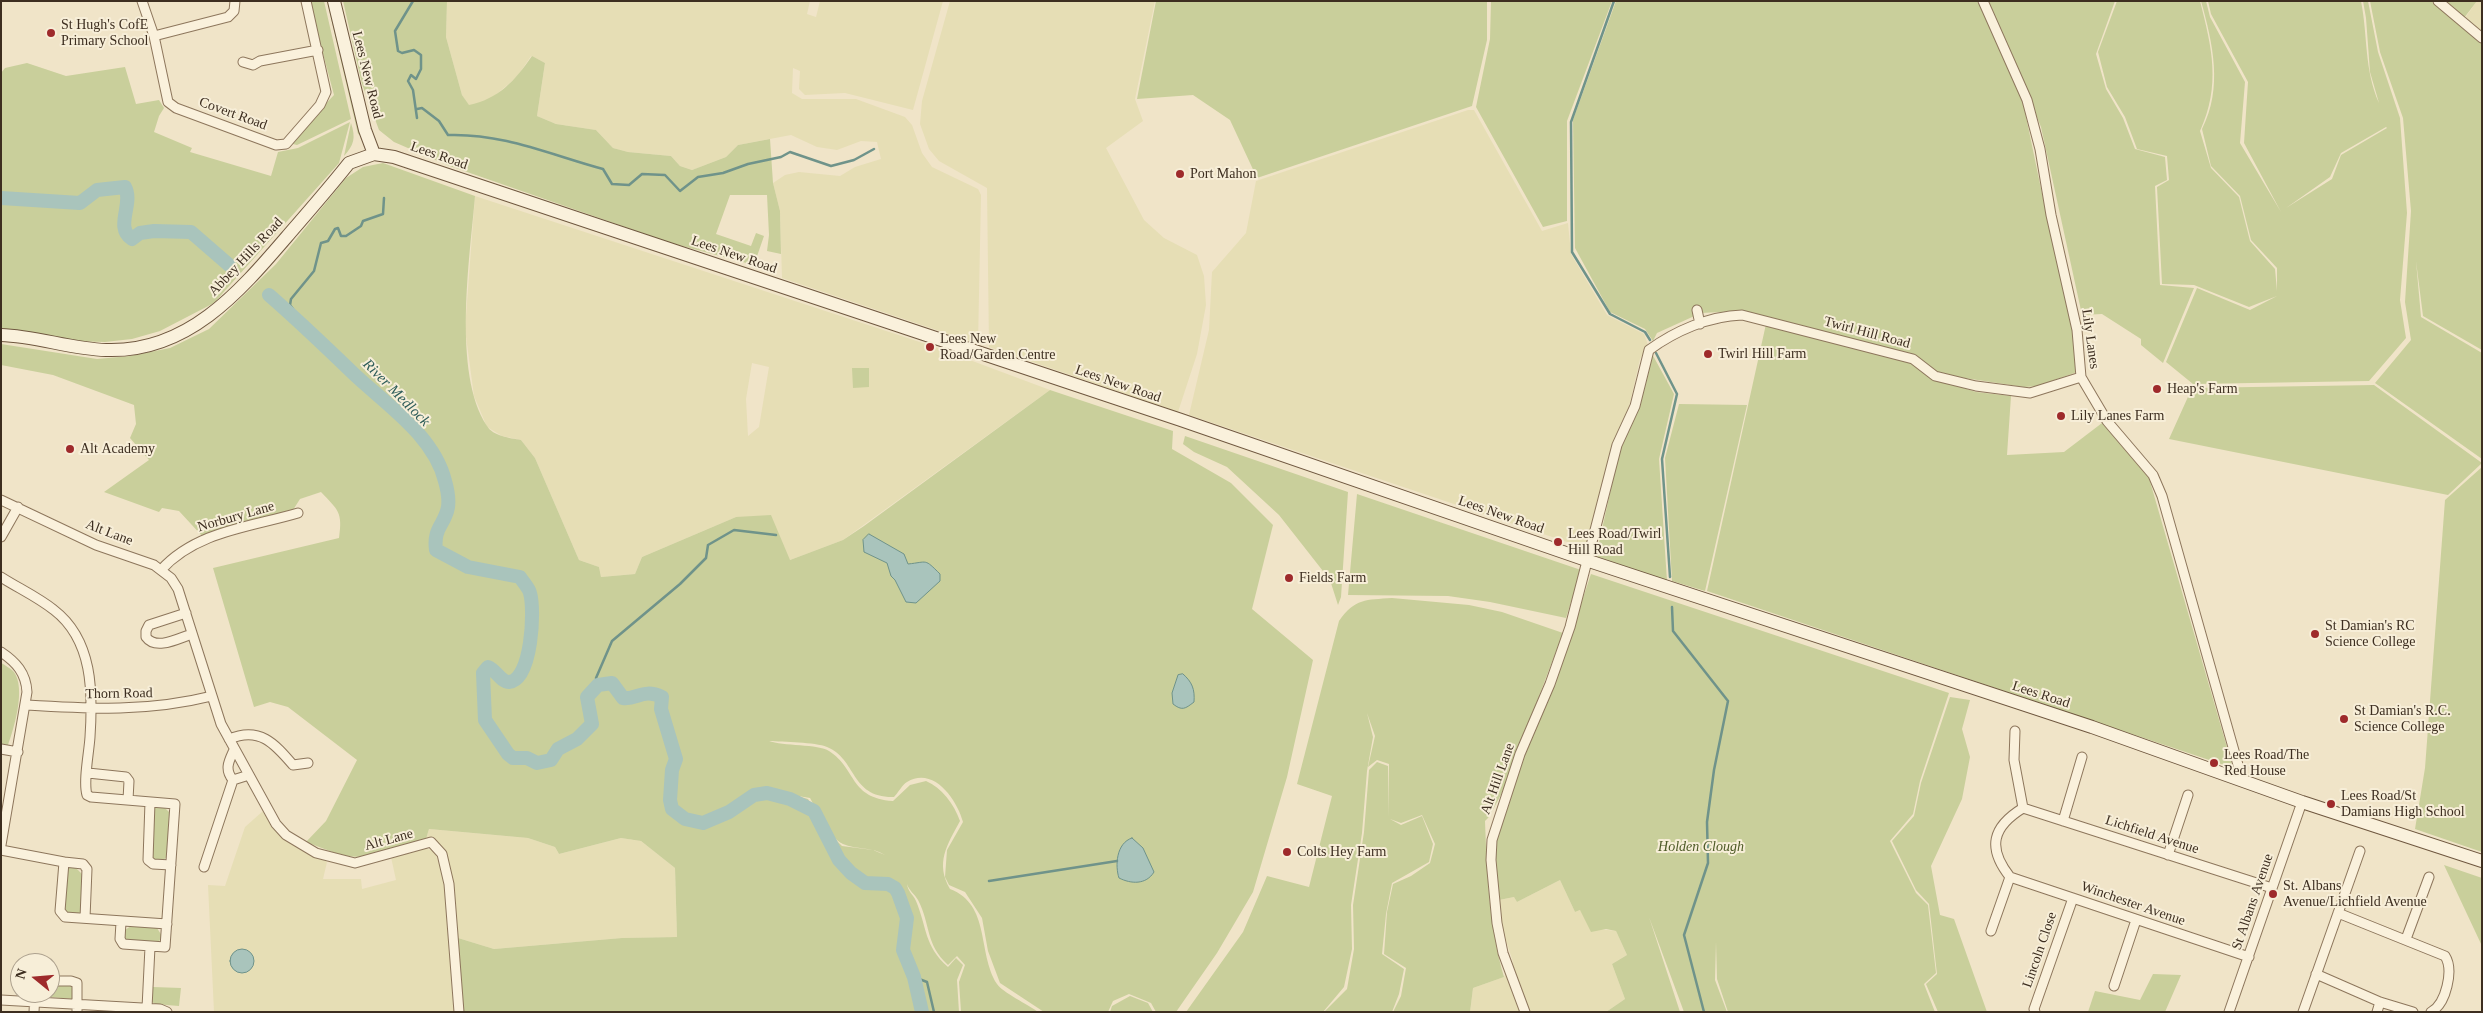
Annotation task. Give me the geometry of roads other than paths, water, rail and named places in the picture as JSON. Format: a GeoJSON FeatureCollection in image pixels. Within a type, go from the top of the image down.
{"type":"FeatureCollection","features":[{"type":"Feature","properties":{"kind":"main road","name":"Lees New Road"},"geometry":{"type":"LineString","coordinates":[[334,1],[361,113],[374,154]]}},
{"type":"Feature","properties":{"kind":"main road","name":"Lees Road"},"geometry":{"type":"LineString","coordinates":[[374,154],[394,157],[494,191]]}},
{"type":"Feature","properties":{"kind":"main road","name":"Abbey Hills Road"},"geometry":{"type":"LineString","coordinates":[[1,335],[106,350],[146,345],[183,332],[209,317],[235,294],[349,163],[374,154]]}},
{"type":"Feature","properties":{"kind":"main road","name":"Lees New Road"},"geometry":{"type":"LineString","coordinates":[[494,191],[1181,420],[1589,561]]}},
{"type":"Feature","properties":{"kind":"main road","name":"Lees Road"},"geometry":{"type":"LineString","coordinates":[[1589,561],[2092,727],[2302,802],[2482,861]]}},
{"type":"Feature","properties":{"kind":"street","name":"Covert Road"},"geometry":{"type":"LineString","coordinates":[[142,1],[154,36],[168,102],[176,108],[276,145],[286,144],[324,97],[326,86],[306,1]]}},
{"type":"Feature","properties":{"kind":"street"},"geometry":{"type":"LineString","coordinates":[[154,36],[228,17],[234,11],[235,1]]}},
{"type":"Feature","properties":{"kind":"street","name":"Lily Lanes"},"geometry":{"type":"LineString","coordinates":[[1983,1],[2027,100],[2040,149],[2077,330],[2081,377],[2108,421],[2153,475],[2162,496],[2242,779]]}},
{"type":"Feature","properties":{"kind":"street"},"geometry":{"type":"LineString","coordinates":[[2438,1],[2482,38]]}},
{"type":"Feature","properties":{"kind":"street"},"geometry":{"type":"LineString","coordinates":[[243,62],[253,65],[260,61],[318,50]]}},
{"type":"Feature","properties":{"kind":"street"},"geometry":{"type":"LineString","coordinates":[[1697,310],[1700,324]]}},
{"type":"Feature","properties":{"kind":"street","name":"Twirl Hill Road"},"geometry":{"type":"LineString","coordinates":[[1589,561],[1617,445],[1635,406],[1649,350],[1662,341],[1716,317],[1742,315],[1913,359],[1935,376],[1976,386],[2030,393],[2081,377]]}},
{"type":"Feature","properties":{"kind":"street","name":"Alt Lane"},"geometry":{"type":"LineString","coordinates":[[1,500],[96,545],[145,561],[161,570],[178,589],[221,724],[276,824],[286,835],[316,852],[334,859],[355,863],[431,842],[442,854],[449,884],[460,1012]]}},
{"type":"Feature","properties":{"kind":"street"},"geometry":{"type":"LineString","coordinates":[[1,537],[18,507]]}},
{"type":"Feature","properties":{"kind":"street","name":"Norbury Lane"},"geometry":{"type":"LineString","coordinates":[[161,570],[171,558],[194,544],[247,525],[298,513]]}},
{"type":"Feature","properties":{"kind":"street","name":"Alt Hill Lane"},"geometry":{"type":"LineString","coordinates":[[1525,1012],[1503,953],[1497,923],[1491,860],[1492,840],[1520,754],[1561,653],[1589,561]]}},
{"type":"Feature","properties":{"kind":"street"},"geometry":{"type":"LineString","coordinates":[[1,577],[53,610],[67,622],[77,636],[88,666],[92,710],[86,791],[89,796],[175,804],[165,947],[123,944],[120,939],[121,922]]}},
{"type":"Feature","properties":{"kind":"street"},"geometry":{"type":"LineString","coordinates":[[186,613],[149,625],[146,637],[151,643],[158,644],[192,634]]}},
{"type":"Feature","properties":{"kind":"street"},"geometry":{"type":"LineString","coordinates":[[1,652],[18,666],[27,685],[27,705],[1,843]]}},
{"type":"Feature","properties":{"kind":"street","name":"Thorn Road"},"geometry":{"type":"LineString","coordinates":[[27,705],[92,710],[140,709],[179,704],[212,696]]}},
{"type":"Feature","properties":{"kind":"street"},"geometry":{"type":"LineString","coordinates":[[1991,931],[2010,877],[1999,863],[1995,846],[1998,831],[2007,818],[2023,808],[2014,760],[2015,731]]}},
{"type":"Feature","properties":{"kind":"street"},"geometry":{"type":"LineString","coordinates":[[229,739],[251,735],[268,739],[276,744],[293,766],[308,763]]}},
{"type":"Feature","properties":{"kind":"street"},"geometry":{"type":"LineString","coordinates":[[1,749],[18,752]]}},
{"type":"Feature","properties":{"kind":"street"},"geometry":{"type":"LineString","coordinates":[[204,868],[233,780],[227,767],[234,750]]}},
{"type":"Feature","properties":{"kind":"street"},"geometry":{"type":"LineString","coordinates":[[2063,821],[2082,757]]}},
{"type":"Feature","properties":{"kind":"street"},"geometry":{"type":"LineString","coordinates":[[88,773],[126,777],[129,781],[128,800]]}},
{"type":"Feature","properties":{"kind":"street"},"geometry":{"type":"LineString","coordinates":[[233,780],[249,775]]}},
{"type":"Feature","properties":{"kind":"street"},"geometry":{"type":"LineString","coordinates":[[2168,855],[2188,794]]}},
{"type":"Feature","properties":{"kind":"street"},"geometry":{"type":"LineString","coordinates":[[150,802],[148,860],[153,864],[171,865]]}},
{"type":"Feature","properties":{"kind":"street","name":"St Albans Avenue"},"geometry":{"type":"LineString","coordinates":[[2229,1012],[2302,802]]}},
{"type":"Feature","properties":{"kind":"street","name":"Lichfield Avenue"},"geometry":{"type":"LineString","coordinates":[[2023,808],[2272,888]]}},
{"type":"Feature","properties":{"kind":"street"},"geometry":{"type":"LineString","coordinates":[[1,850],[83,864],[87,869],[85,918]]}},
{"type":"Feature","properties":{"kind":"street"},"geometry":{"type":"LineString","coordinates":[[2302,1012],[2360,851]]}},
{"type":"Feature","properties":{"kind":"street"},"geometry":{"type":"LineString","coordinates":[[64,862],[60,911],[65,917],[167,924]]}},
{"type":"Feature","properties":{"kind":"street","name":"Winchester Avenue"},"geometry":{"type":"LineString","coordinates":[[2010,877],[2249,957]]}},
{"type":"Feature","properties":{"kind":"street"},"geometry":{"type":"LineString","coordinates":[[2406,939],[2429,877]]}},
{"type":"Feature","properties":{"kind":"street","name":"Lincoln Close"},"geometry":{"type":"LineString","coordinates":[[2035,1012],[2034,1009],[2073,898]]}},
{"type":"Feature","properties":{"kind":"street"},"geometry":{"type":"LineString","coordinates":[[2338,913],[2445,956],[2449,962],[2450,972],[2439,1005],[2431,1012]]}},
{"type":"Feature","properties":{"kind":"street"},"geometry":{"type":"LineString","coordinates":[[2114,986],[2136,920]]}},
{"type":"Feature","properties":{"kind":"street"},"geometry":{"type":"LineString","coordinates":[[147,1008],[150,947]]}},
{"type":"Feature","properties":{"kind":"street"},"geometry":{"type":"LineString","coordinates":[[2316,974],[2380,1002],[2413,1012]]}},
{"type":"Feature","properties":{"kind":"street"},"geometry":{"type":"LineString","coordinates":[[60,982],[77,984],[77,1008]]}},
{"type":"Feature","properties":{"kind":"street"},"geometry":{"type":"LineString","coordinates":[[2377,1012],[2380,1002]]}},
{"type":"Feature","properties":{"kind":"street"},"geometry":{"type":"LineString","coordinates":[[41,1003],[77,1008],[147,1008],[167,1012]]}},
{"type":"Feature","properties":{"kind":"water"},"geometry":{"type":"Polygon","coordinates":[[[869,534],[904,554],[908,564],[928,563],[940,574],[940,581],[916,603],[906,602],[891,576],[887,563],[864,552],[863,540],[869,534]]]}},
{"type":"Feature","properties":{"kind":"water"},"geometry":{"type":"Polygon","coordinates":[[[1183,674],[1192,686],[1194,702],[1186,708],[1179,708],[1173,704],[1172,693],[1178,675],[1183,674]]]}},
{"type":"Feature","properties":{"kind":"water"},"geometry":{"type":"Polygon","coordinates":[[[1132,838],[1143,848],[1154,872],[1147,879],[1138,882],[1119,878],[1118,873],[1117,861],[1120,850],[1132,838]]]}},
{"type":"Feature","properties":{"kind":"water"},"geometry":{"type":"Polygon","coordinates":[[[242,949],[251,952],[254,961],[251,970],[242,973],[233,970],[230,961],[233,952],[242,949]]]}},
{"type":"Feature","properties":{"kind":"waterway"},"geometry":{"type":"LineString","coordinates":[[413,1],[395,31],[398,51],[402,53],[414,50],[421,55],[421,69],[416,79],[411,75],[408,81],[413,90],[417,118]]}},
{"type":"Feature","properties":{"kind":"waterway"},"geometry":{"type":"LineString","coordinates":[[1614,1],[1571,122],[1572,252],[1610,314],[1645,332],[1650,340]]}},
{"type":"Feature","properties":{"kind":"waterway"},"geometry":{"type":"LineString","coordinates":[[417,109],[422,108],[439,121],[448,135],[468,135],[527,146],[603,169],[612,184],[629,185],[642,174],[665,175],[680,191],[698,177],[723,173],[748,164],[781,157],[790,152],[831,166],[854,160],[874,149]]}},
{"type":"Feature","properties":{"kind":"waterway","name":"River Medlock"},"geometry":{"type":"LineString","coordinates":[[1,198],[80,203],[97,190],[125,187],[127,201],[124,222],[127,234],[132,239],[140,233],[154,231],[191,232],[229,265]]}},
{"type":"Feature","properties":{"kind":"waterway"},"geometry":{"type":"LineString","coordinates":[[292,314],[291,299],[314,271],[321,243],[328,241],[335,229],[338,228],[341,236],[346,236],[361,226],[363,221],[383,214],[384,198]]}},
{"type":"Feature","properties":{"kind":"waterway","name":"River Medlock"},"geometry":{"type":"LineString","coordinates":[[269,295],[408,422],[431,450],[445,481],[448,501],[446,513],[436,536],[436,550],[468,567],[520,577],[528,589],[531,601],[532,628],[523,670],[517,678],[509,682],[503,680],[488,667],[483,673],[485,720],[508,754],[513,758],[527,758],[537,763],[551,760],[558,749],[577,739],[592,724],[587,697],[598,685],[612,683],[623,698],[645,694],[662,697],[661,709],[676,759],[672,770],[670,800],[672,809],[685,819],[703,823],[729,812],[754,795],[767,793],[790,799],[814,811],[839,860],[851,873],[865,883],[888,884],[895,888],[898,893],[907,918],[903,950],[914,977],[922,1012]]}},
{"type":"Feature","properties":{"kind":"waterway"},"geometry":{"type":"LineString","coordinates":[[1656,353],[1677,394],[1662,459],[1670,577]]}},
{"type":"Feature","properties":{"kind":"waterway"},"geometry":{"type":"LineString","coordinates":[[598,685],[596,678],[612,641],[680,584],[706,558],[708,545],[734,530],[776,535]]}},
{"type":"Feature","properties":{"kind":"waterway"},"geometry":{"type":"LineString","coordinates":[[1672,607],[1673,631],[1728,701],[1714,770],[1707,822],[1708,863],[1684,935],[1704,1012]]}},
{"type":"Feature","properties":{"kind":"waterway"},"geometry":{"type":"LineString","coordinates":[[989,881],[1117,861]]}},
{"type":"Feature","properties":{"kind":"waterway"},"geometry":{"type":"LineString","coordinates":[[914,977],[927,982],[934,1012]]}},
{"type":"Feature","properties":{"kind":"place","name":"St Hugh's CofE Primary School"},"geometry":{"type":"Point","coordinates":[51,33]}},
{"type":"Feature","properties":{"kind":"place","name":"Port Mahon"},"geometry":{"type":"Point","coordinates":[1180,174]}},
{"type":"Feature","properties":{"kind":"place","name":"Lees New Road/Garden Centre"},"geometry":{"type":"Point","coordinates":[930,347]}},
{"type":"Feature","properties":{"kind":"place","name":"Twirl Hill Farm"},"geometry":{"type":"Point","coordinates":[1708,354]}},
{"type":"Feature","properties":{"kind":"place","name":"Heap's Farm"},"geometry":{"type":"Point","coordinates":[2157,389]}},
{"type":"Feature","properties":{"kind":"place","name":"Lily Lanes Farm"},"geometry":{"type":"Point","coordinates":[2061,416]}},
{"type":"Feature","properties":{"kind":"place","name":"Alt Academy"},"geometry":{"type":"Point","coordinates":[70,449]}},
{"type":"Feature","properties":{"kind":"place","name":"Lees Road/Twirl Hill Road"},"geometry":{"type":"Point","coordinates":[1558,542]}},
{"type":"Feature","properties":{"kind":"place","name":"Fields Farm"},"geometry":{"type":"Point","coordinates":[1289,578]}},
{"type":"Feature","properties":{"kind":"place","name":"St Damian's RC Science College"},"geometry":{"type":"Point","coordinates":[2315,634]}},
{"type":"Feature","properties":{"kind":"place","name":"St Damian's R.C. Science College"},"geometry":{"type":"Point","coordinates":[2344,719]}},
{"type":"Feature","properties":{"kind":"place","name":"Lees Road/The Red House"},"geometry":{"type":"Point","coordinates":[2214,763]}},
{"type":"Feature","properties":{"kind":"place","name":"Lees Road/St Damians High School"},"geometry":{"type":"Point","coordinates":[2331,804]}},
{"type":"Feature","properties":{"kind":"place","name":"Colts Hey Farm"},"geometry":{"type":"Point","coordinates":[1287,852]}},
{"type":"Feature","properties":{"kind":"place","name":"St. Albans Avenue/Lichfield Avenue"},"geometry":{"type":"Point","coordinates":[2273,894]}},
{"type":"Feature","properties":{"kind":"park label","name":"Holden Clough"},"geometry":{"type":"Point","coordinates":[1701,847]}}]}
